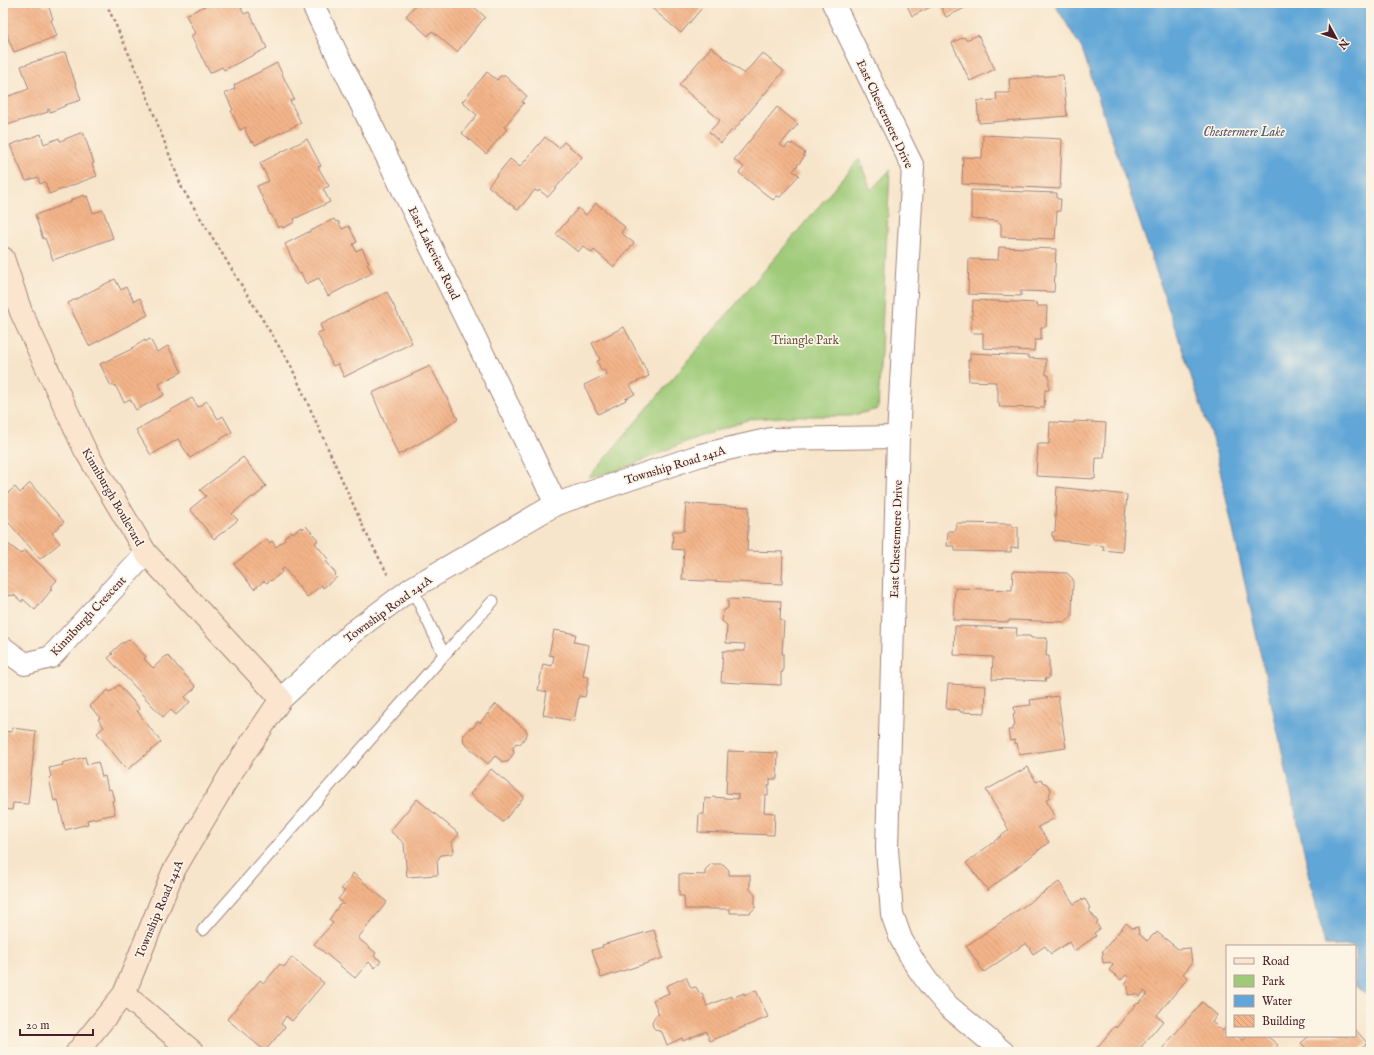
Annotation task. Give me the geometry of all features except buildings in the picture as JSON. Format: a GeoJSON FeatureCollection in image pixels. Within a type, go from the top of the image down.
{"type":"FeatureCollection","features":[{"type":"Feature","properties":{"kind":"street","name":"East Lakeview Road"},"geometry":{"type":"LineString","coordinates":[[312,3],[556,504]]}},
{"type":"Feature","properties":{"kind":"street","name":"East Chestermere Drive"},"geometry":{"type":"LineString","coordinates":[[832,3],[913,167],[898,437],[887,849],[892,914],[901,939],[915,964],[930,986],[948,1006],[1003,1052]]}},
{"type":"Feature","properties":{"kind":"street","name":"Kinniburgh Boulevard"},"geometry":{"type":"LineString","coordinates":[[3,258],[21,312],[85,450],[146,553],[281,699]]}},
{"type":"Feature","properties":{"kind":"street","name":"Township Road 241A"},"geometry":{"type":"LineString","coordinates":[[77,1052],[124,994],[173,872],[231,773],[281,699],[353,632],[406,592],[556,504],[701,455],[771,439],[898,437]]}},
{"type":"Feature","properties":{"kind":"street","name":"Kinniburgh Crescent"},"geometry":{"type":"LineString","coordinates":[[3,648],[25,664],[51,657],[146,553]]}},
{"type":"Feature","properties":{"kind":"street"},"geometry":{"type":"LineString","coordinates":[[124,994],[192,1052]]}},
{"type":"Feature","properties":{"kind":"lane"},"geometry":{"type":"LineString","coordinates":[[406,592],[444,655]]}},
{"type":"Feature","properties":{"kind":"lane"},"geometry":{"type":"LineString","coordinates":[[203,930],[492,601]]}},
{"type":"Feature","properties":{"kind":"path"},"geometry":{"type":"LineString","coordinates":[[106,3],[144,88],[182,188],[291,366],[366,533],[406,592]]}},
{"type":"Feature","properties":{"kind":"green space","name":"Triangle Park"},"geometry":{"type":"Polygon","coordinates":[[[859,159],[871,190],[890,170],[878,409],[850,416],[796,416],[750,419],[690,440],[617,471],[589,477],[859,159]]]}},
{"type":"Feature","properties":{"kind":"water","name":"Chestermere Lake"},"geometry":{"type":"Polygon","coordinates":[[[1054,3],[1371,3],[1371,998],[1356,986],[1356,945],[1325,945],[1215,448],[1082,49],[1054,3]]]}}]}
